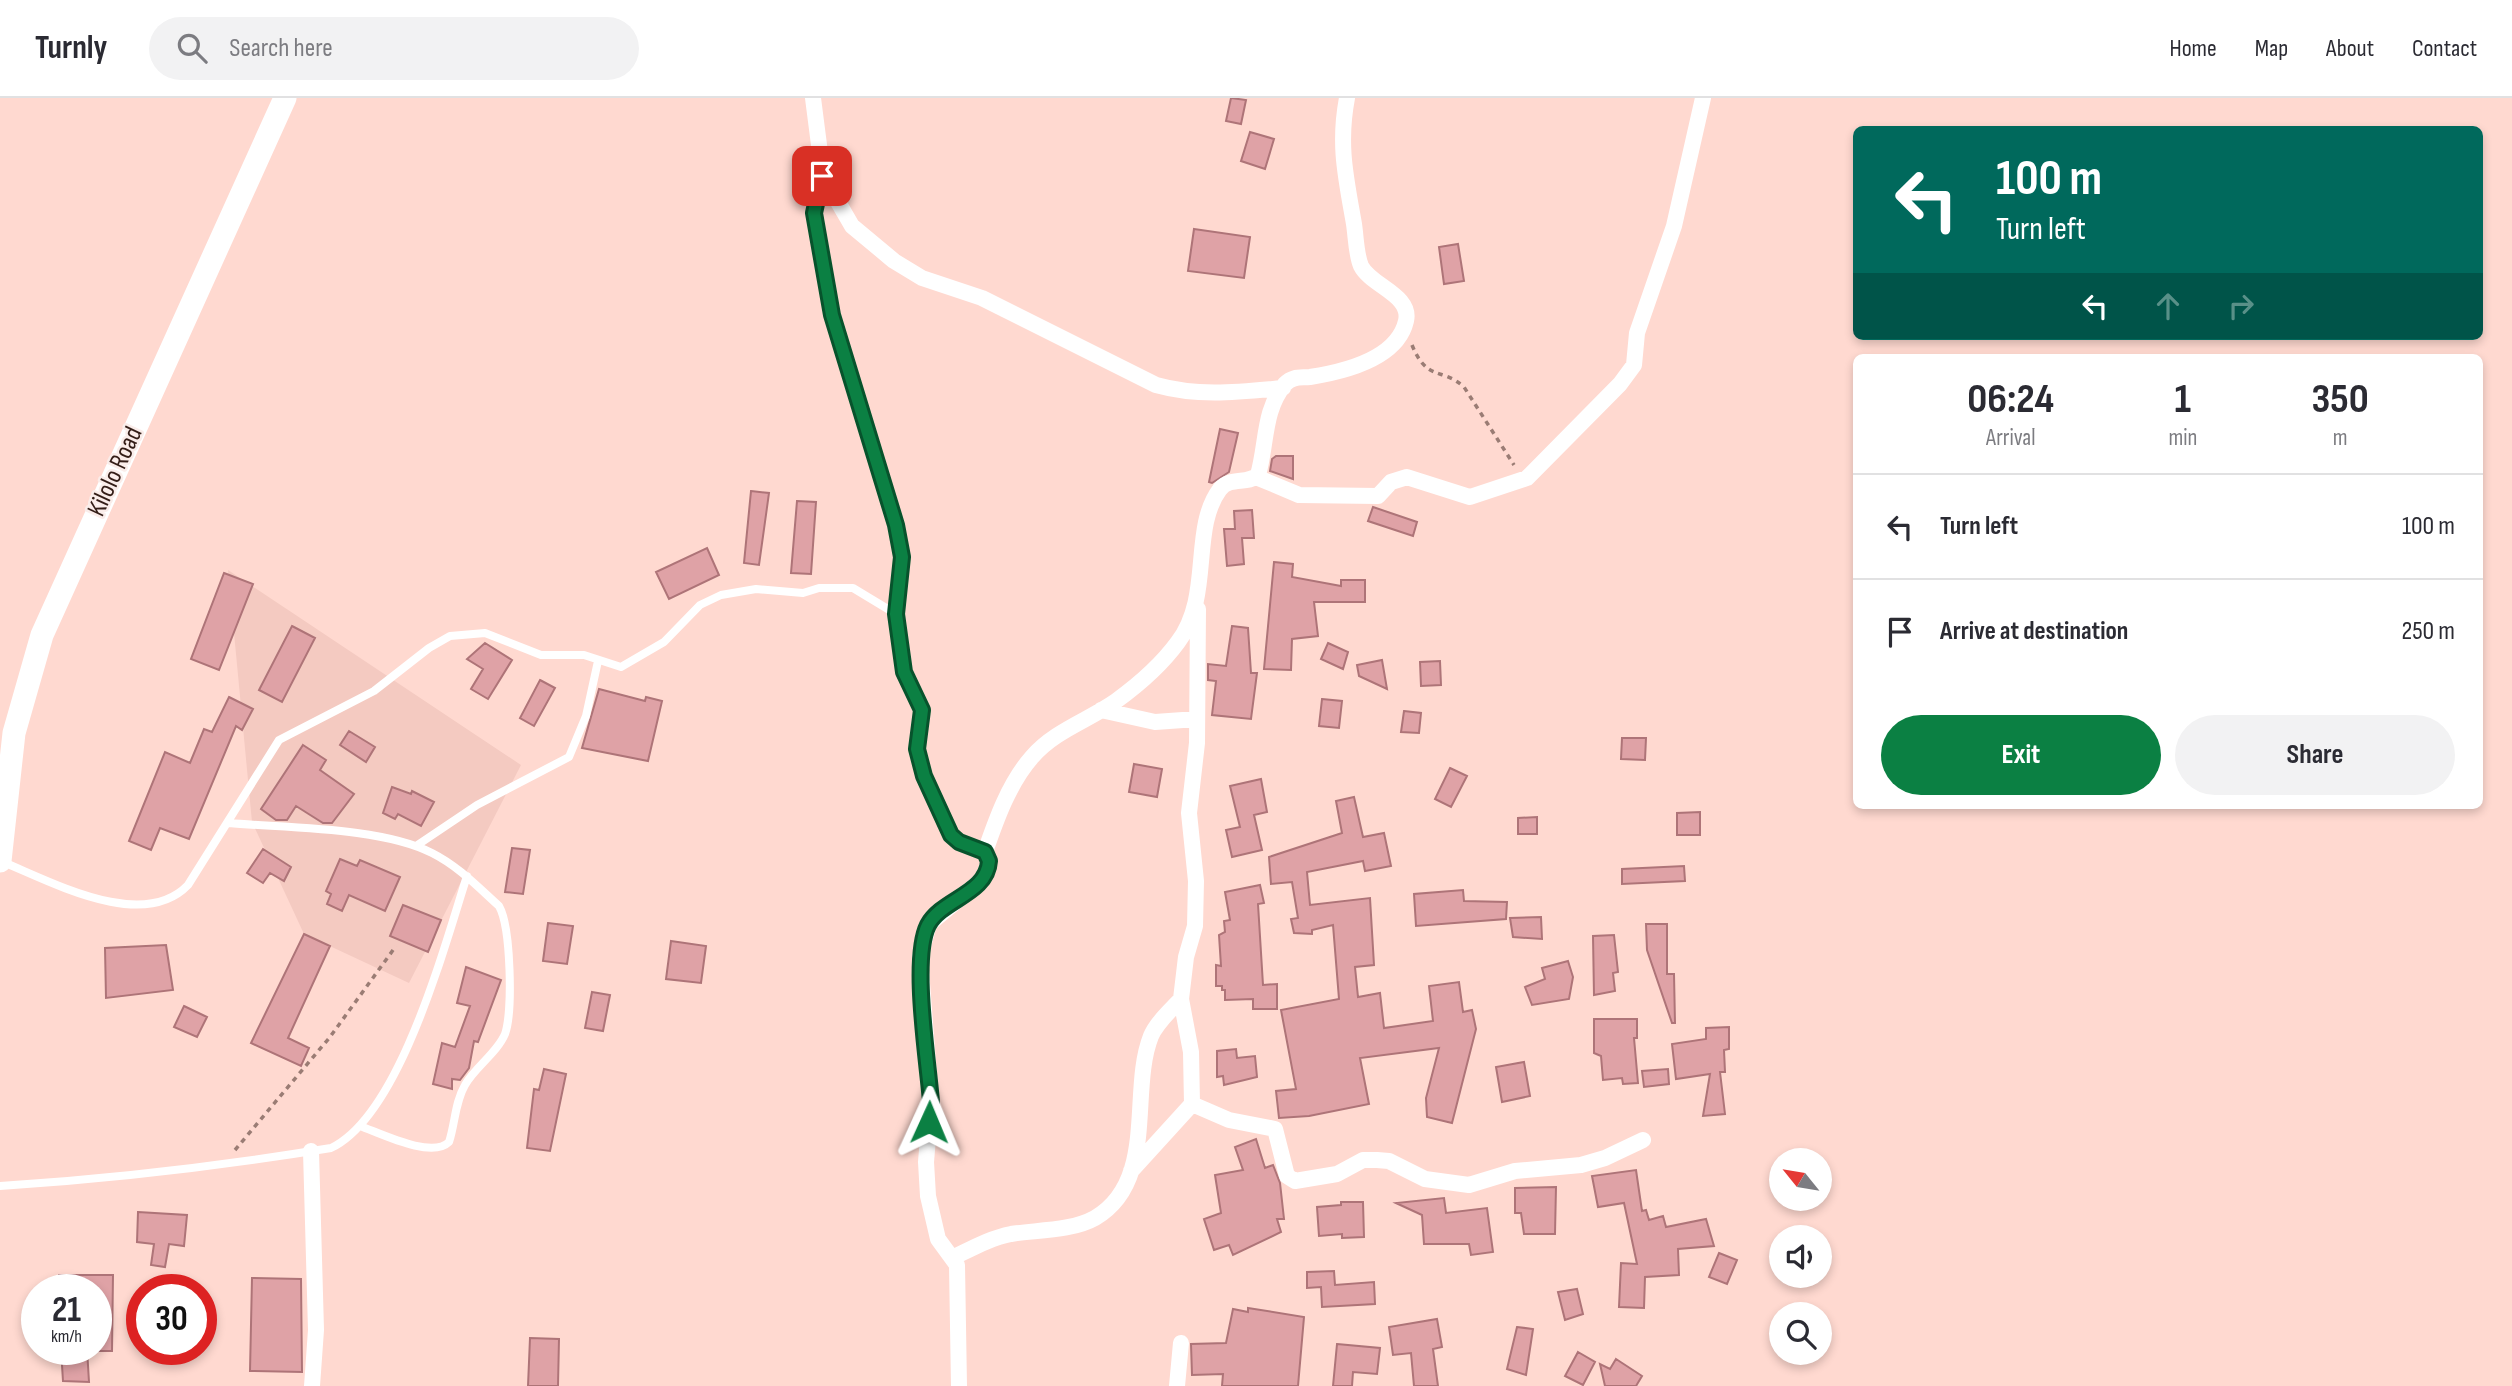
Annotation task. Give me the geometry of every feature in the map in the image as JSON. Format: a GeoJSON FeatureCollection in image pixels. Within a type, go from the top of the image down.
{"type":"FeatureCollection","features":[{"type":"Feature","properties":{"kind":"main road","name":"Kilolo Road"},"geometry":{"type":"LineString","coordinates":[[0,861],[14,733],[42,635],[285,98]]}},
{"type":"Feature","properties":{"kind":"street"},"geometry":{"type":"LineString","coordinates":[[813,98],[822,176],[814,213],[832,315],[896,525],[902,557],[896,614],[904,672],[921,703],[917,749],[924,776],[951,835],[959,842],[985,852],[989,861],[984,879],[929,924],[920,957],[931,1102],[926,1162],[928,1196],[938,1239],[958,1271],[959,1386]]}},
{"type":"Feature","properties":{"kind":"street"},"geometry":{"type":"LineString","coordinates":[[1256,477],[1269,411],[1283,388],[1294,377],[1357,366],[1384,351],[1404,327],[1407,318],[1405,308],[1390,290],[1367,273],[1359,256],[1344,178],[1342,144],[1348,98]]}},
{"type":"Feature","properties":{"kind":"street"},"geometry":{"type":"LineString","coordinates":[[952,1258],[1008,1235],[1094,1218],[1111,1203],[1131,1171],[1192,1104],[1191,1052],[1181,999],[1186,957],[1195,926],[1196,881],[1188,813],[1197,719],[1198,602],[1207,524],[1216,498],[1230,481],[1256,477],[1299,495],[1362,498],[1378,496],[1391,482],[1407,477],[1470,497],[1533,474],[1620,384],[1634,365],[1637,333],[1674,226],[1703,98]]}},
{"type":"Feature","properties":{"kind":"street"},"geometry":{"type":"LineString","coordinates":[[822,176],[852,226],[894,261],[922,278],[982,298],[1125,372],[1179,392],[1214,394],[1283,388]]}},
{"type":"Feature","properties":{"kind":"street"},"geometry":{"type":"LineString","coordinates":[[985,852],[1016,779],[1033,755],[1055,737],[1117,701],[1165,658],[1180,641],[1198,602]]}},
{"type":"Feature","properties":{"kind":"street"},"geometry":{"type":"LineString","coordinates":[[1101,710],[1155,722],[1197,719]]}},
{"type":"Feature","properties":{"kind":"street"},"geometry":{"type":"LineString","coordinates":[[1131,1171],[1138,1145],[1146,1060],[1152,1035],[1181,999]]}},
{"type":"Feature","properties":{"kind":"street"},"geometry":{"type":"LineString","coordinates":[[1192,1104],[1229,1120],[1275,1129],[1287,1176],[1295,1181],[1337,1174],[1363,1160],[1377,1160],[1389,1161],[1424,1179],[1469,1185],[1515,1171],[1581,1165],[1605,1158],[1643,1140]]}},
{"type":"Feature","properties":{"kind":"street"},"geometry":{"type":"LineString","coordinates":[[311,1152],[316,1331],[312,1386]]}},
{"type":"Feature","properties":{"kind":"street"},"geometry":{"type":"LineString","coordinates":[[1177,1386],[1181,1343]]}},
{"type":"Feature","properties":{"kind":"lane"},"geometry":{"type":"LineString","coordinates":[[0,861],[95,898],[148,905],[181,893],[229,823],[279,740],[374,691],[450,636],[485,633],[541,655],[584,655],[614,667],[633,662],[664,642],[703,602],[740,591],[803,593],[819,588],[853,588],[896,614]]}},
{"type":"Feature","properties":{"kind":"lane"},"geometry":{"type":"LineString","coordinates":[[416,846],[478,805],[569,757],[586,716],[598,661]]}},
{"type":"Feature","properties":{"kind":"lane"},"geometry":{"type":"LineString","coordinates":[[229,823],[366,836],[416,846],[450,863],[499,906],[507,926],[509,965],[504,1036],[464,1087],[451,1138],[443,1148],[429,1150],[360,1126]]}},
{"type":"Feature","properties":{"kind":"lane"},"geometry":{"type":"LineString","coordinates":[[0,1186],[222,1165],[311,1152],[341,1144],[379,1103],[400,1060],[427,993],[467,876]]}},
{"type":"Feature","properties":{"kind":"path"},"geometry":{"type":"LineString","coordinates":[[1404,327],[1422,364],[1434,374],[1457,381],[1464,387],[1500,447],[1524,479]]}},
{"type":"Feature","properties":{"kind":"path"},"geometry":{"type":"LineString","coordinates":[[222,1165],[330,1037],[396,946]]}},
{"type":"Feature","properties":{"kind":"shaded area"},"geometry":{"type":"Polygon","coordinates":[[[228,570],[521,765],[409,983],[304,934],[252,822],[228,570]]]}},
{"type":"Feature","properties":{"kind":"building"},"geometry":{"type":"Polygon","coordinates":[[[1231,98],[1246,100],[1241,124],[1226,121],[1231,98]]]}},
{"type":"Feature","properties":{"kind":"building"},"geometry":{"type":"Polygon","coordinates":[[[1250,132],[1274,139],[1265,169],[1241,161],[1250,132]]]}},
{"type":"Feature","properties":{"kind":"building"},"geometry":{"type":"Polygon","coordinates":[[[1194,229],[1250,237],[1244,278],[1188,271],[1194,229]]]}},
{"type":"Feature","properties":{"kind":"building"},"geometry":{"type":"Polygon","coordinates":[[[1458,244],[1464,281],[1444,284],[1439,247],[1458,244]]]}},
{"type":"Feature","properties":{"kind":"building"},"geometry":{"type":"Polygon","coordinates":[[[1220,429],[1238,433],[1229,472],[1212,483],[1209,482],[1220,429]]]}},
{"type":"Feature","properties":{"kind":"building"},"geometry":{"type":"Polygon","coordinates":[[[1276,456],[1293,456],[1293,479],[1270,471],[1272,459],[1276,456]]]}},
{"type":"Feature","properties":{"kind":"building"},"geometry":{"type":"Polygon","coordinates":[[[751,491],[769,493],[759,565],[744,563],[751,491]]]}},
{"type":"Feature","properties":{"kind":"building"},"geometry":{"type":"Polygon","coordinates":[[[797,501],[816,502],[811,574],[791,573],[797,501]]]}},
{"type":"Feature","properties":{"kind":"building"},"geometry":{"type":"Polygon","coordinates":[[[1373,507],[1417,522],[1413,536],[1368,521],[1373,507]]]}},
{"type":"Feature","properties":{"kind":"building"},"geometry":{"type":"Polygon","coordinates":[[[1252,510],[1254,538],[1242,538],[1244,564],[1227,566],[1224,529],[1235,529],[1234,511],[1252,510]]]}},
{"type":"Feature","properties":{"kind":"building"},"geometry":{"type":"Polygon","coordinates":[[[707,548],[719,575],[669,599],[656,572],[707,548]]]}},
{"type":"Feature","properties":{"kind":"building"},"geometry":{"type":"Polygon","coordinates":[[[1274,562],[1293,564],[1292,577],[1341,586],[1341,580],[1365,580],[1365,602],[1314,602],[1318,636],[1292,639],[1291,670],[1264,669],[1274,562]]]}},
{"type":"Feature","properties":{"kind":"building"},"geometry":{"type":"Polygon","coordinates":[[[224,573],[253,584],[219,670],[191,659],[224,573]]]}},
{"type":"Feature","properties":{"kind":"building"},"geometry":{"type":"Polygon","coordinates":[[[292,626],[315,638],[282,702],[259,690],[292,626]]]}},
{"type":"Feature","properties":{"kind":"building"},"geometry":{"type":"Polygon","coordinates":[[[1232,626],[1248,628],[1251,673],[1257,673],[1251,719],[1212,715],[1216,681],[1208,680],[1208,664],[1226,666],[1232,626]]]}},
{"type":"Feature","properties":{"kind":"building"},"geometry":{"type":"Polygon","coordinates":[[[485,643],[512,660],[488,699],[471,689],[483,669],[467,659],[485,643]]]}},
{"type":"Feature","properties":{"kind":"building"},"geometry":{"type":"Polygon","coordinates":[[[1328,643],[1348,652],[1343,669],[1321,659],[1328,643]]]}},
{"type":"Feature","properties":{"kind":"building"},"geometry":{"type":"Polygon","coordinates":[[[1382,660],[1387,689],[1359,676],[1357,665],[1382,660]]]}},
{"type":"Feature","properties":{"kind":"building"},"geometry":{"type":"Polygon","coordinates":[[[1440,661],[1441,685],[1421,686],[1420,662],[1440,661]]]}},
{"type":"Feature","properties":{"kind":"building"},"geometry":{"type":"Polygon","coordinates":[[[540,680],[555,688],[534,726],[520,718],[540,680]]]}},
{"type":"Feature","properties":{"kind":"building"},"geometry":{"type":"Polygon","coordinates":[[[599,689],[645,701],[646,697],[662,701],[648,761],[582,748],[599,689]]]}},
{"type":"Feature","properties":{"kind":"building"},"geometry":{"type":"Polygon","coordinates":[[[229,697],[253,709],[242,730],[236,726],[189,839],[160,828],[151,850],[129,841],[165,752],[190,763],[204,729],[212,732],[229,697]]]}},
{"type":"Feature","properties":{"kind":"building"},"geometry":{"type":"Polygon","coordinates":[[[1322,699],[1342,701],[1339,728],[1319,726],[1322,699]]]}},
{"type":"Feature","properties":{"kind":"building"},"geometry":{"type":"Polygon","coordinates":[[[1404,711],[1421,713],[1419,733],[1401,732],[1404,711]]]}},
{"type":"Feature","properties":{"kind":"building"},"geometry":{"type":"Polygon","coordinates":[[[349,731],[375,747],[366,762],[340,745],[349,731]]]}},
{"type":"Feature","properties":{"kind":"building"},"geometry":{"type":"Polygon","coordinates":[[[1622,738],[1646,738],[1645,760],[1621,759],[1622,738]]]}},
{"type":"Feature","properties":{"kind":"building"},"geometry":{"type":"Polygon","coordinates":[[[303,745],[326,760],[320,770],[354,794],[332,823],[323,823],[296,806],[287,820],[276,820],[261,809],[303,745]]]}},
{"type":"Feature","properties":{"kind":"building"},"geometry":{"type":"Polygon","coordinates":[[[1134,764],[1162,769],[1157,797],[1129,792],[1134,764]]]}},
{"type":"Feature","properties":{"kind":"building"},"geometry":{"type":"Polygon","coordinates":[[[1450,768],[1467,776],[1451,807],[1435,799],[1450,768]]]}},
{"type":"Feature","properties":{"kind":"building"},"geometry":{"type":"Polygon","coordinates":[[[1261,779],[1267,812],[1254,815],[1262,850],[1232,857],[1226,830],[1240,827],[1230,786],[1261,779]]]}},
{"type":"Feature","properties":{"kind":"building"},"geometry":{"type":"Polygon","coordinates":[[[392,787],[411,794],[412,791],[434,802],[421,826],[398,814],[395,819],[383,813],[392,787]]]}},
{"type":"Feature","properties":{"kind":"building"},"geometry":{"type":"Polygon","coordinates":[[[1354,797],[1363,837],[1384,833],[1391,866],[1365,871],[1363,861],[1307,872],[1310,905],[1370,898],[1374,965],[1355,967],[1358,997],[1380,993],[1384,1028],[1433,1021],[1429,986],[1459,982],[1463,1012],[1472,1010],[1476,1029],[1452,1123],[1427,1117],[1426,1098],[1439,1048],[1360,1058],[1369,1104],[1309,1116],[1279,1118],[1276,1091],[1296,1089],[1281,1010],[1339,999],[1333,925],[1312,930],[1312,934],[1294,933],[1291,919],[1298,918],[1292,882],[1271,884],[1269,857],[1342,833],[1336,801],[1354,797]]]}},
{"type":"Feature","properties":{"kind":"building"},"geometry":{"type":"Polygon","coordinates":[[[1700,812],[1700,835],[1677,835],[1677,813],[1700,812]]]}},
{"type":"Feature","properties":{"kind":"building"},"geometry":{"type":"Polygon","coordinates":[[[1537,817],[1537,834],[1518,834],[1518,818],[1537,817]]]}},
{"type":"Feature","properties":{"kind":"building"},"geometry":{"type":"Polygon","coordinates":[[[512,848],[530,850],[523,894],[505,892],[512,848]]]}},
{"type":"Feature","properties":{"kind":"building"},"geometry":{"type":"Polygon","coordinates":[[[263,849],[291,867],[284,881],[270,873],[263,883],[247,873],[263,849]]]}},
{"type":"Feature","properties":{"kind":"building"},"geometry":{"type":"Polygon","coordinates":[[[340,859],[357,866],[360,860],[400,877],[385,911],[349,895],[342,911],[327,904],[331,894],[326,891],[340,859]]]}},
{"type":"Feature","properties":{"kind":"building"},"geometry":{"type":"Polygon","coordinates":[[[1684,866],[1685,881],[1622,884],[1622,869],[1684,866]]]}},
{"type":"Feature","properties":{"kind":"building"},"geometry":{"type":"Polygon","coordinates":[[[1260,885],[1264,903],[1258,904],[1263,985],[1277,984],[1277,1009],[1253,1009],[1253,999],[1225,1000],[1225,990],[1222,990],[1222,986],[1216,986],[1216,965],[1221,966],[1219,935],[1225,932],[1224,921],[1230,920],[1225,892],[1260,885]]]}},
{"type":"Feature","properties":{"kind":"building"},"geometry":{"type":"Polygon","coordinates":[[[1463,890],[1464,901],[1507,902],[1506,919],[1416,926],[1414,894],[1463,890]]]}},
{"type":"Feature","properties":{"kind":"building"},"geometry":{"type":"Polygon","coordinates":[[[403,905],[441,920],[428,952],[390,936],[403,905]]]}},
{"type":"Feature","properties":{"kind":"building"},"geometry":{"type":"Polygon","coordinates":[[[1541,917],[1542,939],[1513,937],[1510,918],[1541,917]]]}},
{"type":"Feature","properties":{"kind":"building"},"geometry":{"type":"Polygon","coordinates":[[[548,923],[573,926],[567,964],[543,961],[548,923]]]}},
{"type":"Feature","properties":{"kind":"building"},"geometry":{"type":"Polygon","coordinates":[[[1646,924],[1667,924],[1667,974],[1674,974],[1675,1023],[1672,1023],[1647,950],[1646,924]]]}},
{"type":"Feature","properties":{"kind":"building"},"geometry":{"type":"Polygon","coordinates":[[[304,934],[330,946],[288,1038],[309,1048],[301,1066],[251,1043],[304,934]]]}},
{"type":"Feature","properties":{"kind":"building"},"geometry":{"type":"Polygon","coordinates":[[[1614,935],[1618,972],[1613,973],[1615,991],[1594,995],[1593,936],[1614,935]]]}},
{"type":"Feature","properties":{"kind":"building"},"geometry":{"type":"Polygon","coordinates":[[[671,941],[706,946],[701,983],[666,979],[671,941]]]}},
{"type":"Feature","properties":{"kind":"building"},"geometry":{"type":"Polygon","coordinates":[[[166,945],[173,990],[106,998],[105,948],[166,945]]]}},
{"type":"Feature","properties":{"kind":"building"},"geometry":{"type":"Polygon","coordinates":[[[1568,961],[1573,977],[1569,999],[1532,1005],[1525,987],[1545,979],[1542,968],[1568,961]]]}},
{"type":"Feature","properties":{"kind":"building"},"geometry":{"type":"Polygon","coordinates":[[[466,967],[501,980],[478,1042],[474,1041],[469,1068],[460,1080],[452,1079],[452,1089],[433,1084],[442,1043],[455,1047],[470,1006],[457,1003],[466,967]]]}},
{"type":"Feature","properties":{"kind":"building"},"geometry":{"type":"Polygon","coordinates":[[[592,992],[610,995],[603,1031],[585,1028],[592,992]]]}},
{"type":"Feature","properties":{"kind":"building"},"geometry":{"type":"Polygon","coordinates":[[[184,1006],[207,1017],[197,1037],[174,1027],[184,1006]]]}},
{"type":"Feature","properties":{"kind":"building"},"geometry":{"type":"Polygon","coordinates":[[[1594,1019],[1637,1019],[1637,1038],[1634,1038],[1638,1083],[1623,1084],[1622,1078],[1603,1080],[1601,1056],[1594,1053],[1594,1019]]]}},
{"type":"Feature","properties":{"kind":"building"},"geometry":{"type":"Polygon","coordinates":[[[1729,1027],[1729,1049],[1724,1050],[1725,1072],[1720,1072],[1725,1114],[1703,1116],[1710,1074],[1676,1079],[1672,1044],[1706,1039],[1706,1028],[1729,1027]]]}},
{"type":"Feature","properties":{"kind":"building"},"geometry":{"type":"Polygon","coordinates":[[[1236,1049],[1237,1058],[1255,1056],[1257,1077],[1224,1085],[1223,1076],[1217,1077],[1217,1051],[1236,1049]]]}},
{"type":"Feature","properties":{"kind":"building"},"geometry":{"type":"Polygon","coordinates":[[[1524,1062],[1530,1096],[1502,1102],[1496,1067],[1524,1062]]]}},
{"type":"Feature","properties":{"kind":"building"},"geometry":{"type":"Polygon","coordinates":[[[544,1069],[566,1074],[550,1151],[527,1148],[534,1089],[539,1090],[544,1069]]]}},
{"type":"Feature","properties":{"kind":"building"},"geometry":{"type":"Polygon","coordinates":[[[1668,1069],[1669,1084],[1644,1087],[1642,1071],[1668,1069]]]}},
{"type":"Feature","properties":{"kind":"building"},"geometry":{"type":"Polygon","coordinates":[[[1256,1139],[1265,1168],[1273,1165],[1280,1183],[1284,1219],[1277,1219],[1281,1232],[1233,1255],[1229,1245],[1214,1250],[1204,1219],[1221,1213],[1215,1175],[1243,1170],[1235,1147],[1256,1139]]]}},
{"type":"Feature","properties":{"kind":"building"},"geometry":{"type":"Polygon","coordinates":[[[1636,1170],[1642,1211],[1646,1210],[1649,1220],[1663,1216],[1666,1227],[1706,1219],[1714,1246],[1678,1249],[1679,1275],[1645,1277],[1644,1308],[1619,1307],[1621,1263],[1637,1264],[1624,1203],[1598,1207],[1592,1176],[1636,1170]]]}},
{"type":"Feature","properties":{"kind":"building"},"geometry":{"type":"Polygon","coordinates":[[[1556,1187],[1555,1234],[1524,1234],[1521,1213],[1515,1213],[1515,1188],[1556,1187]]]}},
{"type":"Feature","properties":{"kind":"building"},"geometry":{"type":"Polygon","coordinates":[[[1444,1198],[1446,1213],[1487,1208],[1493,1252],[1471,1255],[1469,1244],[1424,1244],[1422,1215],[1396,1203],[1444,1198]]]}},
{"type":"Feature","properties":{"kind":"building"},"geometry":{"type":"Polygon","coordinates":[[[1341,1202],[1363,1202],[1364,1237],[1342,1238],[1342,1234],[1319,1236],[1317,1207],[1341,1205],[1341,1202]]]}},
{"type":"Feature","properties":{"kind":"building"},"geometry":{"type":"Polygon","coordinates":[[[138,1212],[187,1215],[184,1246],[169,1244],[165,1267],[151,1265],[154,1244],[137,1242],[138,1212]]]}},
{"type":"Feature","properties":{"kind":"building"},"geometry":{"type":"Polygon","coordinates":[[[1719,1253],[1737,1260],[1727,1284],[1709,1277],[1719,1253]]]}},
{"type":"Feature","properties":{"kind":"building"},"geometry":{"type":"Polygon","coordinates":[[[1334,1271],[1335,1285],[1374,1282],[1375,1304],[1322,1307],[1321,1287],[1307,1288],[1307,1272],[1334,1271]]]}},
{"type":"Feature","properties":{"kind":"building"},"geometry":{"type":"Polygon","coordinates":[[[112,1275],[113,1275],[112,1351],[112,1275]]]}},
{"type":"Feature","properties":{"kind":"building"},"geometry":{"type":"Polygon","coordinates":[[[252,1278],[301,1279],[302,1372],[250,1371],[252,1278]]]}},
{"type":"Feature","properties":{"kind":"building"},"geometry":{"type":"Polygon","coordinates":[[[1577,1289],[1583,1314],[1565,1320],[1558,1292],[1577,1289]]]}},
{"type":"Feature","properties":{"kind":"building"},"geometry":{"type":"Polygon","coordinates":[[[1248,1308],[1304,1317],[1298,1386],[1222,1386],[1223,1374],[1192,1375],[1191,1344],[1226,1343],[1233,1309],[1248,1312],[1248,1308]]]}},
{"type":"Feature","properties":{"kind":"building"},"geometry":{"type":"Polygon","coordinates":[[[1437,1319],[1442,1347],[1433,1349],[1438,1386],[1414,1386],[1411,1353],[1393,1355],[1389,1327],[1437,1319]]]}},
{"type":"Feature","properties":{"kind":"building"},"geometry":{"type":"Polygon","coordinates":[[[1517,1327],[1533,1329],[1526,1375],[1507,1369],[1517,1327]]]}},
{"type":"Feature","properties":{"kind":"building"},"geometry":{"type":"Polygon","coordinates":[[[530,1338],[559,1339],[558,1386],[528,1386],[530,1338]]]}},
{"type":"Feature","properties":{"kind":"building"},"geometry":{"type":"Polygon","coordinates":[[[1337,1344],[1380,1348],[1377,1374],[1353,1372],[1352,1386],[1333,1386],[1337,1344]]]}},
{"type":"Feature","properties":{"kind":"building"},"geometry":{"type":"Polygon","coordinates":[[[1578,1352],[1595,1362],[1583,1385],[1565,1376],[1578,1352]]]}},
{"type":"Feature","properties":{"kind":"building"},"geometry":{"type":"Polygon","coordinates":[[[1616,1359],[1642,1376],[1636,1386],[1605,1386],[1600,1364],[1610,1369],[1616,1359]]]}},
{"type":"Feature","properties":{"kind":"building"},"geometry":{"type":"Polygon","coordinates":[[[62,1365],[88,1365],[89,1382],[63,1381],[62,1365]]]}},
{"type":"Feature","properties":{"kind":"route"},"geometry":{"type":"LineString","coordinates":[[822,176],[814,213],[832,315],[896,525],[902,557],[896,614],[904,672],[921,703],[917,749],[924,776],[951,835],[959,842],[985,852],[989,861],[984,879],[929,924],[920,957],[931,1102],[929,1122]]}}]}
